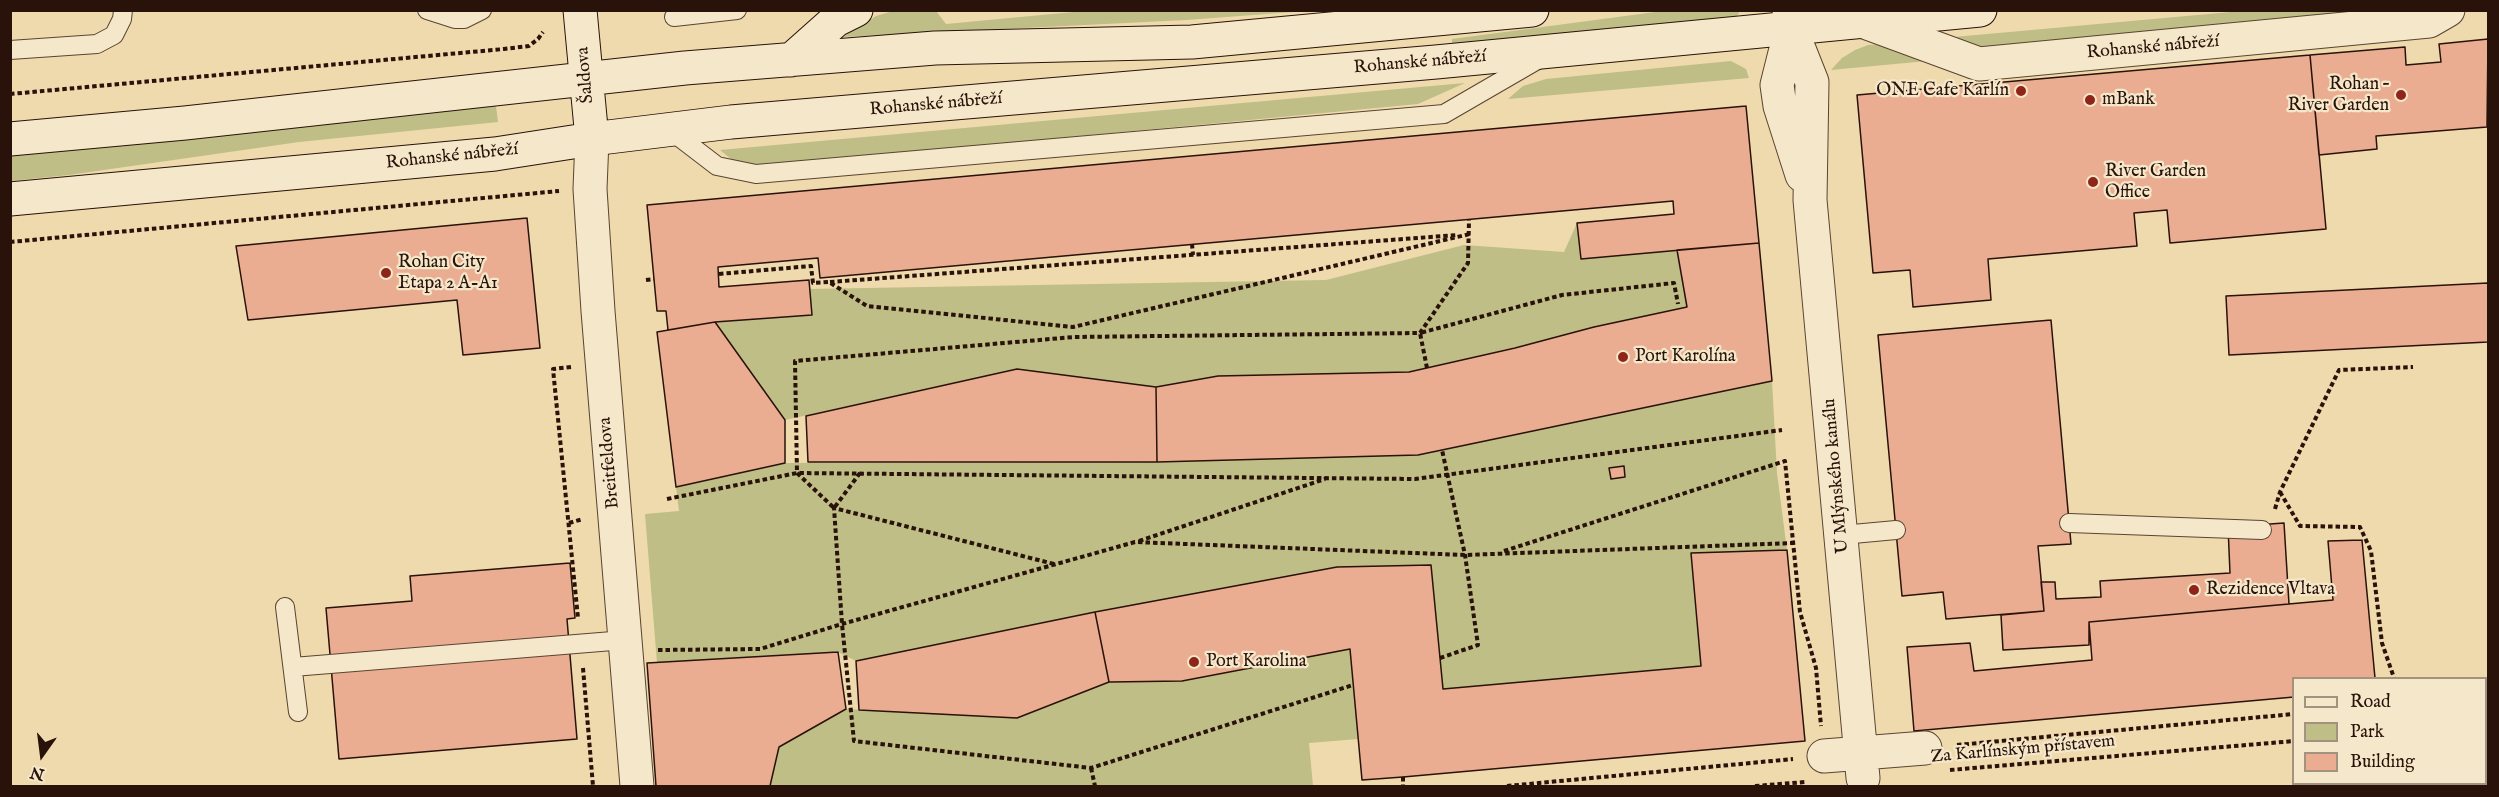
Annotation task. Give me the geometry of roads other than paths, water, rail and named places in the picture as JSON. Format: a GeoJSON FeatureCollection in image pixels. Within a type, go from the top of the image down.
{"type":"FeatureCollection","features":[{"type":"Feature","properties":{"kind":"main road","name":"Šaldova"},"geometry":{"type":"LineString","coordinates":[[580,10],[592,138]]}},
{"type":"Feature","properties":{"kind":"main road"},"geometry":{"type":"LineString","coordinates":[[791,60],[836,20],[856,10]]}},
{"type":"Feature","properties":{"kind":"main road"},"geometry":{"type":"LineString","coordinates":[[10,139],[185,123],[672,69],[935,48],[1192,42],[1532,10]]}},
{"type":"Feature","properties":{"kind":"main road","name":"Rohanské nábřeží"},"geometry":{"type":"LineString","coordinates":[[10,199],[495,153],[669,129],[1552,51],[1790,20],[1862,21],[1980,10]]}},
{"type":"Feature","properties":{"kind":"main road","name":"Rohanské nábřeží"},"geometry":{"type":"LineString","coordinates":[[1862,21],[1979,64],[2429,21],[2448,10]]}},
{"type":"Feature","properties":{"kind":"main road","name":"U Mlýnského kanálu"},"geometry":{"type":"LineString","coordinates":[[1790,20],[1777,85],[1780,106],[1810,200],[1861,765]]}},
{"type":"Feature","properties":{"kind":"main road","name":"Breitfeldova"},"geometry":{"type":"LineString","coordinates":[[592,138],[590,189],[602,363],[637,645],[637,786]]}},
{"type":"Feature","properties":{"kind":"main road"},"geometry":{"type":"LineString","coordinates":[[1816,769],[1932,759]]}},
{"type":"Feature","properties":{"kind":"lane"},"geometry":{"type":"LineString","coordinates":[[10,50],[97,44],[114,35],[122,19],[123,10]]}},
{"type":"Feature","properties":{"kind":"lane"},"geometry":{"type":"LineString","coordinates":[[427,10],[454,19],[464,19],[482,10]]}},
{"type":"Feature","properties":{"kind":"lane"},"geometry":{"type":"LineString","coordinates":[[674,16],[736,10]]}},
{"type":"Feature","properties":{"kind":"lane"},"geometry":{"type":"LineString","coordinates":[[669,129],[717,166],[756,174],[1389,119],[1444,114],[1552,51]]}},
{"type":"Feature","properties":{"kind":"lane"},"geometry":{"type":"LineString","coordinates":[[2069,523],[2262,530]]}},
{"type":"Feature","properties":{"kind":"lane"},"geometry":{"type":"LineString","coordinates":[[1842,535],[1896,530]]}},
{"type":"Feature","properties":{"kind":"lane"},"geometry":{"type":"LineString","coordinates":[[285,607],[298,712]]}},
{"type":"Feature","properties":{"kind":"lane"},"geometry":{"type":"LineString","coordinates":[[293,667],[637,645]]}},
{"type":"Feature","properties":{"kind":"place","name":"ONE Cafe Karlín"},"geometry":{"type":"Point","coordinates":[2021,91]}},
{"type":"Feature","properties":{"kind":"place","name":"Rohan – River Garden"},"geometry":{"type":"Point","coordinates":[2401,95]}},
{"type":"Feature","properties":{"kind":"place","name":"mBank"},"geometry":{"type":"Point","coordinates":[2090,100]}},
{"type":"Feature","properties":{"kind":"place","name":"River Garden Office"},"geometry":{"type":"Point","coordinates":[2093,182]}},
{"type":"Feature","properties":{"kind":"place","name":"Rohan City Etapa 2 A-A1"},"geometry":{"type":"Point","coordinates":[386,273]}},
{"type":"Feature","properties":{"kind":"place","name":"Port Karolína"},"geometry":{"type":"Point","coordinates":[1623,357]}},
{"type":"Feature","properties":{"kind":"place","name":"Rezidence Vltava"},"geometry":{"type":"Point","coordinates":[2194,590]}},
{"type":"Feature","properties":{"kind":"place","name":"Port Karolina"},"geometry":{"type":"Point","coordinates":[1194,662]}}]}
